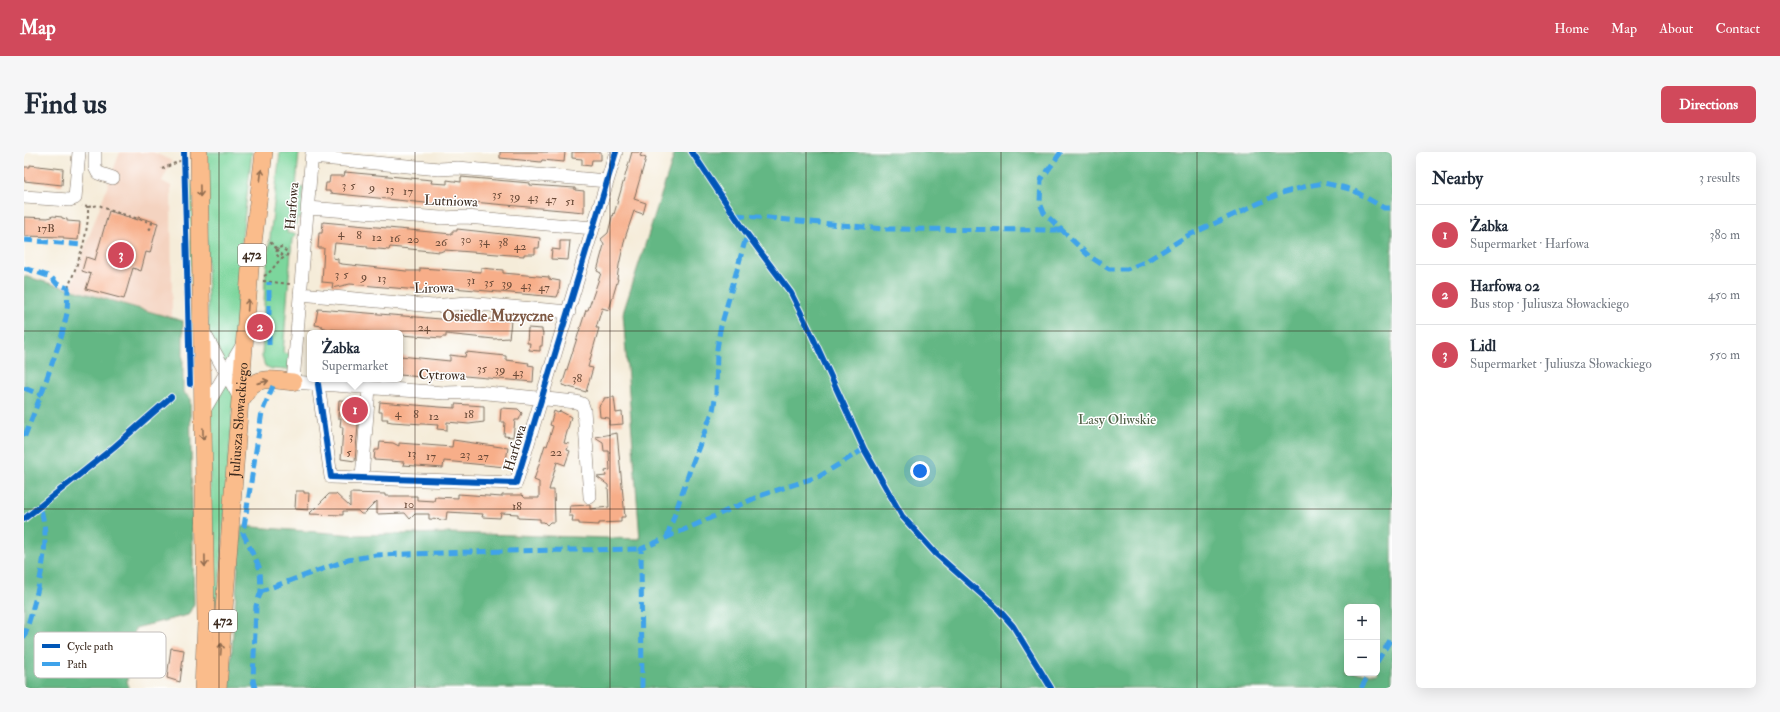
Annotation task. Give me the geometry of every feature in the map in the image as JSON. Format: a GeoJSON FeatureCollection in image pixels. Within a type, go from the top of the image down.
{"type":"FeatureCollection","features":[{"type":"Feature","properties":{"kind":"main road","name":"Juliusza Słowackiego"},"geometry":{"type":"LineString","coordinates":[[218,688],[250,269],[264,152]]}},
{"type":"Feature","properties":{"kind":"main road","name":"472"},"geometry":{"type":"LineString","coordinates":[[192,155],[202,330],[206,622],[203,688]]}},
{"type":"Feature","properties":{"kind":"main road"},"geometry":{"type":"LineString","coordinates":[[241,400],[252,385],[260,381],[293,382]]}},
{"type":"Feature","properties":{"kind":"street"},"geometry":{"type":"LineString","coordinates":[[24,197],[69,200],[75,198],[79,152]]}},
{"type":"Feature","properties":{"kind":"street"},"geometry":{"type":"LineString","coordinates":[[95,152],[95,167],[98,172],[113,178]]}},
{"type":"Feature","properties":{"kind":"street","name":"Harfowa"},"geometry":{"type":"LineString","coordinates":[[318,384],[331,477],[516,483],[569,312],[616,152]]}},
{"type":"Feature","properties":{"kind":"street"},"geometry":{"type":"LineString","coordinates":[[312,155],[439,169],[458,168],[607,181]]}},
{"type":"Feature","properties":{"kind":"street","name":"Harfowa"},"geometry":{"type":"LineString","coordinates":[[293,382],[312,155]]}},
{"type":"Feature","properties":{"kind":"street","name":"Lutniowa"},"geometry":{"type":"LineString","coordinates":[[308,208],[441,218],[466,217],[593,228]]}},
{"type":"Feature","properties":{"kind":"street","name":"Lirowa"},"geometry":{"type":"LineString","coordinates":[[301,290],[433,306],[466,303],[569,312]]}},
{"type":"Feature","properties":{"kind":"street"},"geometry":{"type":"LineString","coordinates":[[202,330],[241,400]]}},
{"type":"Feature","properties":{"kind":"street"},"geometry":{"type":"LineString","coordinates":[[203,412],[245,340]]}},
{"type":"Feature","properties":{"kind":"street","name":"Cytrowa"},"geometry":{"type":"LineString","coordinates":[[293,382],[445,393],[477,392],[543,398]]}},
{"type":"Feature","properties":{"kind":"street"},"geometry":{"type":"LineString","coordinates":[[362,478],[369,388]]}},
{"type":"Feature","properties":{"kind":"street"},"geometry":{"type":"LineString","coordinates":[[543,398],[582,404],[584,410],[590,497]]}},
{"type":"Feature","properties":{"kind":"path"},"geometry":{"type":"LineString","coordinates":[[162,168],[192,155]]}},
{"type":"Feature","properties":{"kind":"path"},"geometry":{"type":"LineString","coordinates":[[79,206],[88,207],[101,205],[109,210],[152,223],[150,227]]}},
{"type":"Feature","properties":{"kind":"path"},"geometry":{"type":"LineString","coordinates":[[68,288],[85,238],[88,207]]}},
{"type":"Feature","properties":{"kind":"path"},"geometry":{"type":"LineString","coordinates":[[267,248],[269,233]]}},
{"type":"Feature","properties":{"kind":"path"},"geometry":{"type":"LineString","coordinates":[[268,240],[284,258]]}},
{"type":"Feature","properties":{"kind":"path"},"geometry":{"type":"LineString","coordinates":[[264,276],[268,274],[281,259],[288,256],[287,251],[281,247],[277,249]]}},
{"type":"Feature","properties":{"kind":"path"},"geometry":{"type":"LineString","coordinates":[[277,249],[276,254],[281,259]]}},
{"type":"Feature","properties":{"kind":"path"},"geometry":{"type":"LineString","coordinates":[[262,288],[264,269]]}},
{"type":"Feature","properties":{"kind":"path"},"geometry":{"type":"LineString","coordinates":[[263,281],[301,290]]}},
{"type":"Feature","properties":{"kind":"shaded area"},"geometry":{"type":"Polygon","coordinates":[[[120,152],[153,152],[172,161],[162,181],[171,186],[172,318],[70,288],[120,152]]]}},
{"type":"Feature","properties":{"kind":"green space"},"geometry":{"type":"Polygon","coordinates":[[[206,152],[252,152],[241,246],[235,352],[226,366],[208,335],[206,152]]]}},
{"type":"Feature","properties":{"kind":"green space"},"geometry":{"type":"Polygon","coordinates":[[[280,152],[299,152],[296,187],[304,188],[302,218],[297,218],[296,225],[287,224],[287,233],[296,234],[292,239],[283,353],[290,354],[289,370],[272,369],[265,366],[262,357],[265,280],[280,152]]]}},
{"type":"Feature","properties":{"kind":"green space","name":"Lasy Oliwskie"},"geometry":{"type":"Polygon","coordinates":[[[675,152],[1392,152],[1392,688],[229,688],[241,526],[355,535],[449,533],[640,539],[623,313],[675,152]]]}},
{"type":"Feature","properties":{"kind":"green space"},"geometry":{"type":"Polygon","coordinates":[[[189,174],[193,189],[195,375],[192,377],[189,174]]]}},
{"type":"Feature","properties":{"kind":"green space"},"geometry":{"type":"Polygon","coordinates":[[[24,276],[183,321],[183,392],[190,398],[194,604],[188,615],[135,628],[134,632],[34,632],[34,678],[127,678],[129,688],[24,688],[24,276]]]}},
{"type":"Feature","properties":{"kind":"green space"},"geometry":{"type":"Polygon","coordinates":[[[226,380],[234,394],[220,578],[212,649],[209,408],[226,380]]]}},
{"type":"Feature","properties":{"kind":"building"},"geometry":{"type":"Polygon","coordinates":[[[500,152],[565,152],[564,162],[542,160],[541,162],[500,158],[500,152]]]}},
{"type":"Feature","properties":{"kind":"building"},"geometry":{"type":"Polygon","coordinates":[[[572,152],[601,152],[601,160],[592,160],[591,166],[582,165],[582,159],[572,158],[572,152]]]}},
{"type":"Feature","properties":{"kind":"building"},"geometry":{"type":"Polygon","coordinates":[[[632,152],[642,152],[640,156],[646,158],[634,199],[646,203],[643,214],[634,211],[625,238],[619,265],[618,279],[609,310],[602,308],[596,328],[599,328],[588,367],[593,368],[586,392],[562,385],[586,310],[588,310],[601,273],[597,271],[604,245],[601,239],[608,233],[632,152]]]}},
{"type":"Feature","properties":{"kind":"building"},"geometry":{"type":"Polygon","coordinates":[[[30,165],[63,169],[62,185],[24,181],[24,167],[30,167],[30,165]]]}},
{"type":"Feature","properties":{"kind":"building"},"geometry":{"type":"Polygon","coordinates":[[[345,172],[432,180],[431,183],[447,184],[447,180],[461,182],[461,177],[530,183],[530,185],[575,188],[575,190],[584,191],[584,212],[439,199],[439,204],[425,203],[330,193],[330,191],[325,191],[326,183],[329,183],[330,176],[344,176],[345,172]]]}},
{"type":"Feature","properties":{"kind":"building"},"geometry":{"type":"Polygon","coordinates":[[[109,211],[138,220],[138,217],[158,223],[150,253],[146,252],[141,271],[133,268],[124,299],[86,289],[91,274],[82,271],[86,257],[95,260],[109,211]]]}},
{"type":"Feature","properties":{"kind":"building"},"geometry":{"type":"Polygon","coordinates":[[[53,216],[62,217],[67,219],[67,221],[80,222],[78,240],[64,239],[64,237],[24,236],[24,217],[48,218],[53,216]]]}},
{"type":"Feature","properties":{"kind":"building"},"geometry":{"type":"Polygon","coordinates":[[[323,222],[452,234],[452,231],[457,231],[457,229],[540,238],[539,248],[535,248],[535,254],[524,254],[524,256],[445,250],[440,252],[390,247],[389,250],[335,243],[333,258],[338,259],[338,263],[342,264],[406,271],[420,271],[420,268],[481,272],[481,268],[503,270],[503,273],[549,277],[549,279],[560,281],[559,292],[557,297],[441,287],[441,292],[350,284],[332,288],[333,283],[322,282],[324,248],[318,248],[319,233],[322,233],[323,222]]]}},
{"type":"Feature","properties":{"kind":"building"},"geometry":{"type":"Polygon","coordinates":[[[560,241],[570,241],[568,260],[551,259],[552,249],[560,250],[560,241]]]}},
{"type":"Feature","properties":{"kind":"building"},"geometry":{"type":"Polygon","coordinates":[[[318,309],[453,320],[454,316],[511,321],[509,338],[494,339],[446,334],[446,337],[442,338],[403,335],[403,330],[340,330],[328,329],[315,325],[318,309]]]}},
{"type":"Feature","properties":{"kind":"building"},"geometry":{"type":"Polygon","coordinates":[[[528,328],[542,329],[542,346],[540,346],[540,351],[529,350],[530,343],[527,343],[528,328]]]}},
{"type":"Feature","properties":{"kind":"building"},"geometry":{"type":"Polygon","coordinates":[[[466,352],[506,356],[506,360],[529,363],[528,365],[534,366],[533,382],[442,374],[442,379],[403,375],[403,356],[450,361],[450,355],[465,357],[466,352]]]}},
{"type":"Feature","properties":{"kind":"building"},"geometry":{"type":"Polygon","coordinates":[[[614,397],[616,413],[622,412],[623,424],[609,425],[609,418],[600,417],[599,406],[604,398],[614,397]]]}},
{"type":"Feature","properties":{"kind":"building"},"geometry":{"type":"Polygon","coordinates":[[[339,400],[360,401],[355,461],[341,459],[343,427],[340,427],[341,418],[338,418],[339,400]]]}},
{"type":"Feature","properties":{"kind":"building"},"geometry":{"type":"Polygon","coordinates":[[[380,402],[455,408],[455,404],[484,406],[484,422],[469,424],[447,422],[447,430],[437,429],[438,425],[392,422],[387,421],[388,419],[382,419],[382,412],[379,412],[380,402]]]}},
{"type":"Feature","properties":{"kind":"building"},"geometry":{"type":"Polygon","coordinates":[[[501,408],[518,409],[522,413],[519,420],[515,420],[513,437],[504,436],[505,422],[500,422],[501,408]]]}},
{"type":"Feature","properties":{"kind":"building"},"geometry":{"type":"Polygon","coordinates":[[[554,411],[558,413],[560,411],[571,417],[564,443],[569,444],[567,450],[570,451],[565,465],[557,462],[549,490],[554,490],[555,522],[550,522],[547,525],[544,522],[540,522],[540,519],[518,518],[518,514],[501,513],[500,518],[482,517],[483,514],[447,512],[446,520],[429,519],[429,514],[415,514],[410,519],[405,513],[377,514],[377,501],[364,514],[361,514],[358,511],[343,511],[343,515],[309,514],[329,494],[336,494],[350,507],[350,493],[385,494],[385,496],[417,496],[417,500],[434,501],[435,497],[458,498],[458,494],[502,497],[502,495],[522,495],[525,498],[539,498],[539,482],[534,480],[545,445],[547,446],[553,426],[550,425],[554,411]]]}},
{"type":"Feature","properties":{"kind":"building"},"geometry":{"type":"Polygon","coordinates":[[[617,433],[625,517],[621,517],[621,522],[599,523],[599,525],[579,524],[579,522],[572,522],[573,516],[569,516],[570,506],[590,505],[590,509],[609,507],[608,485],[597,477],[606,476],[605,471],[610,470],[609,451],[604,451],[603,442],[595,437],[617,433]]]}},
{"type":"Feature","properties":{"kind":"building"},"geometry":{"type":"Polygon","coordinates":[[[453,440],[508,448],[505,467],[444,461],[443,468],[403,465],[404,462],[374,460],[375,450],[379,450],[380,442],[393,443],[399,446],[399,443],[452,447],[453,440]]]}},
{"type":"Feature","properties":{"kind":"building"},"geometry":{"type":"Polygon","coordinates":[[[296,491],[304,491],[304,493],[309,493],[308,510],[295,509],[296,491]]]}},
{"type":"Feature","properties":{"kind":"building"},"geometry":{"type":"Polygon","coordinates":[[[171,648],[184,650],[180,682],[167,678],[171,648]]]}},
{"type":"Feature","properties":{"kind":"marked path"},"geometry":{"type":"LineString","coordinates":[[1061,152],[1041,180],[1040,203],[1044,213],[1089,256],[1109,269],[1127,269],[1145,262],[1187,236],[1279,194],[1307,186],[1324,183],[1342,187],[1353,190],[1384,208],[1392,208]]}},
{"type":"Feature","properties":{"kind":"marked path"},"geometry":{"type":"LineString","coordinates":[[736,215],[884,229],[1062,230]]}},
{"type":"Feature","properties":{"kind":"marked path"},"geometry":{"type":"LineString","coordinates":[[667,537],[691,467],[713,410],[716,394],[717,349],[720,330],[747,234]]}},
{"type":"Feature","properties":{"kind":"marked path"},"geometry":{"type":"LineString","coordinates":[[24,240],[83,245]]}},
{"type":"Feature","properties":{"kind":"marked path"},"geometry":{"type":"LineString","coordinates":[[24,268],[51,277],[57,284],[68,288],[67,313],[62,335],[24,438]]}},
{"type":"Feature","properties":{"kind":"marked path"},"geometry":{"type":"LineString","coordinates":[[269,282],[269,345]]}},
{"type":"Feature","properties":{"kind":"marked path"},"geometry":{"type":"LineString","coordinates":[[273,386],[262,412],[243,533],[260,569],[261,591],[348,560],[376,555],[641,549]]}},
{"type":"Feature","properties":{"kind":"marked path"},"geometry":{"type":"LineString","coordinates":[[24,388],[41,395]]}},
{"type":"Feature","properties":{"kind":"marked path"},"geometry":{"type":"LineString","coordinates":[[642,688],[641,549],[762,495],[820,476],[864,449]]}},
{"type":"Feature","properties":{"kind":"marked path"},"geometry":{"type":"LineString","coordinates":[[24,638],[35,600],[45,548],[45,531],[40,504]]}},
{"type":"Feature","properties":{"kind":"marked path"},"geometry":{"type":"LineString","coordinates":[[255,688],[253,680],[256,606],[261,591]]}},
{"type":"Feature","properties":{"kind":"marked path"},"geometry":{"type":"LineString","coordinates":[[1380,657],[1392,637]]}},
{"type":"Feature","properties":{"kind":"marked path"},"geometry":{"type":"LineString","coordinates":[[1361,688],[1368,676]]}},
{"type":"Feature","properties":{"kind":"cycle path"},"geometry":{"type":"LineString","coordinates":[[184,152],[190,384]]}},
{"type":"Feature","properties":{"kind":"cycle path"},"geometry":{"type":"LineString","coordinates":[[318,384],[331,477],[516,483],[616,152]]}},
{"type":"Feature","properties":{"kind":"cycle path"},"geometry":{"type":"LineString","coordinates":[[692,152],[747,234],[791,293],[864,449],[902,516],[936,554],[998,609],[1013,626],[1051,688]]}},
{"type":"Feature","properties":{"kind":"cycle path"},"geometry":{"type":"LineString","coordinates":[[24,519],[114,447],[171,397]]}},
{"type":"Feature","properties":{"kind":"place","name":"Lidl"},"geometry":{"type":"Point","coordinates":[121,255]}},
{"type":"Feature","properties":{"kind":"place","name":"Harfowa 02"},"geometry":{"type":"Point","coordinates":[260,327]}},
{"type":"Feature","properties":{"kind":"place","name":"Żabka"},"geometry":{"type":"Point","coordinates":[355,410]}},
{"type":"Feature","properties":{"kind":"district","name":"Osiedle Muzyczne"},"geometry":{"type":"Point","coordinates":[498,316]}}]}
